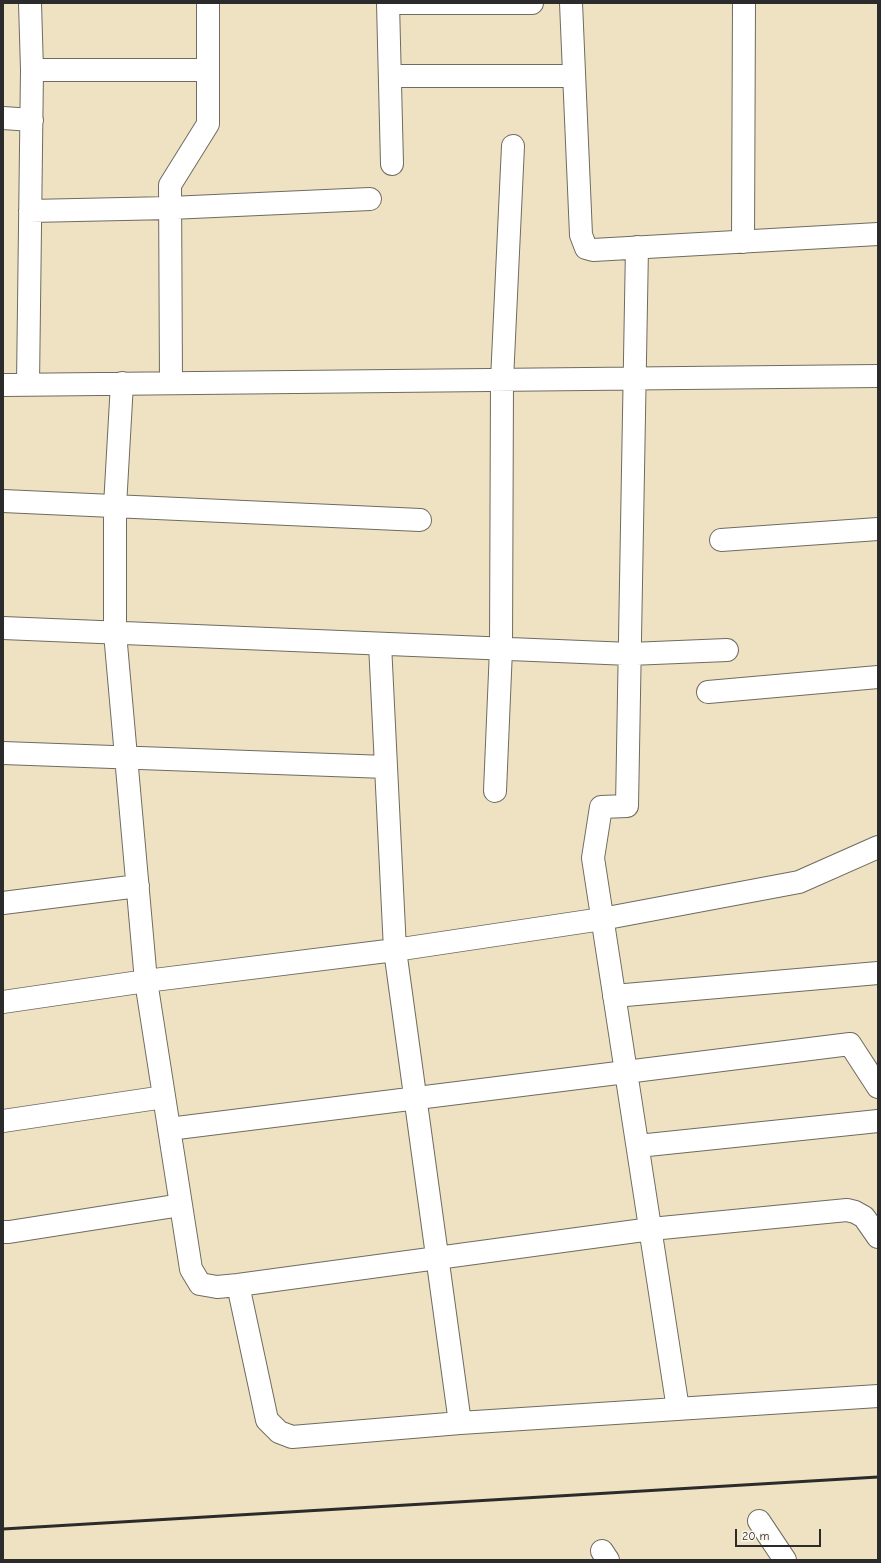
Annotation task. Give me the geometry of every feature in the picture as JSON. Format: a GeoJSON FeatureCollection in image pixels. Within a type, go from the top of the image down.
{"type":"FeatureCollection","features":[{"type":"Feature","properties":{"kind":"street"},"geometry":{"type":"LineString","coordinates":[[28,384],[32,120],[30,3]]}},
{"type":"Feature","properties":{"kind":"street"},"geometry":{"type":"LineString","coordinates":[[171,383],[170,185],[208,124],[208,3]]}},
{"type":"Feature","properties":{"kind":"street"},"geometry":{"type":"LineString","coordinates":[[392,164],[388,3],[532,3]]}},
{"type":"Feature","properties":{"kind":"street"},"geometry":{"type":"LineString","coordinates":[[571,3],[581,235],[586,248],[594,250],[878,234]]}},
{"type":"Feature","properties":{"kind":"street"},"geometry":{"type":"LineString","coordinates":[[743,242],[744,3]]}},
{"type":"Feature","properties":{"kind":"street"},"geometry":{"type":"LineString","coordinates":[[32,70],[208,70]]}},
{"type":"Feature","properties":{"kind":"street"},"geometry":{"type":"LineString","coordinates":[[390,76],[574,76]]}},
{"type":"Feature","properties":{"kind":"street"},"geometry":{"type":"LineString","coordinates":[[3,118],[32,120]]}},
{"type":"Feature","properties":{"kind":"street"},"geometry":{"type":"LineString","coordinates":[[495,791],[501,649],[502,380],[513,146]]}},
{"type":"Feature","properties":{"kind":"street"},"geometry":{"type":"LineString","coordinates":[[30,211],[170,208],[370,199]]}},
{"type":"Feature","properties":{"kind":"street"},"geometry":{"type":"LineString","coordinates":[[637,247],[627,806],[601,807],[593,858],[678,1409]]}},
{"type":"Feature","properties":{"kind":"street"},"geometry":{"type":"LineString","coordinates":[[3,385],[878,376]]}},
{"type":"Feature","properties":{"kind":"street"},"geometry":{"type":"LineString","coordinates":[[122,383],[115,506],[114,633],[146,981],[191,1269],[200,1284],[217,1287],[238,1285],[650,1229],[847,1210],[864,1217],[878,1237]]}},
{"type":"Feature","properties":{"kind":"street"},"geometry":{"type":"LineString","coordinates":[[3,500],[420,520]]}},
{"type":"Feature","properties":{"kind":"street"},"geometry":{"type":"LineString","coordinates":[[721,540],[878,529]]}},
{"type":"Feature","properties":{"kind":"street"},"geometry":{"type":"LineString","coordinates":[[3,628],[630,654],[727,650]]}},
{"type":"Feature","properties":{"kind":"street"},"geometry":{"type":"LineString","coordinates":[[380,644],[395,950],[460,1423]]}},
{"type":"Feature","properties":{"kind":"street"},"geometry":{"type":"LineString","coordinates":[[708,692],[878,677]]}},
{"type":"Feature","properties":{"kind":"street"},"geometry":{"type":"LineString","coordinates":[[3,754],[386,767]]}},
{"type":"Feature","properties":{"kind":"street"},"geometry":{"type":"LineString","coordinates":[[3,1002],[146,981],[395,950],[602,919],[799,882],[878,847]]}},
{"type":"Feature","properties":{"kind":"street"},"geometry":{"type":"LineString","coordinates":[[3,903],[138,886]]}},
{"type":"Feature","properties":{"kind":"street"},"geometry":{"type":"LineString","coordinates":[[614,996],[878,974]]}},
{"type":"Feature","properties":{"kind":"street"},"geometry":{"type":"LineString","coordinates":[[169,1129],[850,1044],[878,1087]]}},
{"type":"Feature","properties":{"kind":"street"},"geometry":{"type":"LineString","coordinates":[[3,1121],[164,1097]]}},
{"type":"Feature","properties":{"kind":"street"},"geometry":{"type":"LineString","coordinates":[[638,1146],[878,1121]]}},
{"type":"Feature","properties":{"kind":"street"},"geometry":{"type":"LineString","coordinates":[[3,1232],[181,1206]]}},
{"type":"Feature","properties":{"kind":"street"},"geometry":{"type":"LineString","coordinates":[[238,1285],[267,1420],[279,1432],[292,1437],[460,1423],[878,1396]]}},
{"type":"Feature","properties":{"kind":"street"},"geometry":{"type":"LineString","coordinates":[[759,1521],[786,1560]]}},
{"type":"Feature","properties":{"kind":"railway"},"geometry":{"type":"LineString","coordinates":[[3,1529],[878,1477]]}}]}
